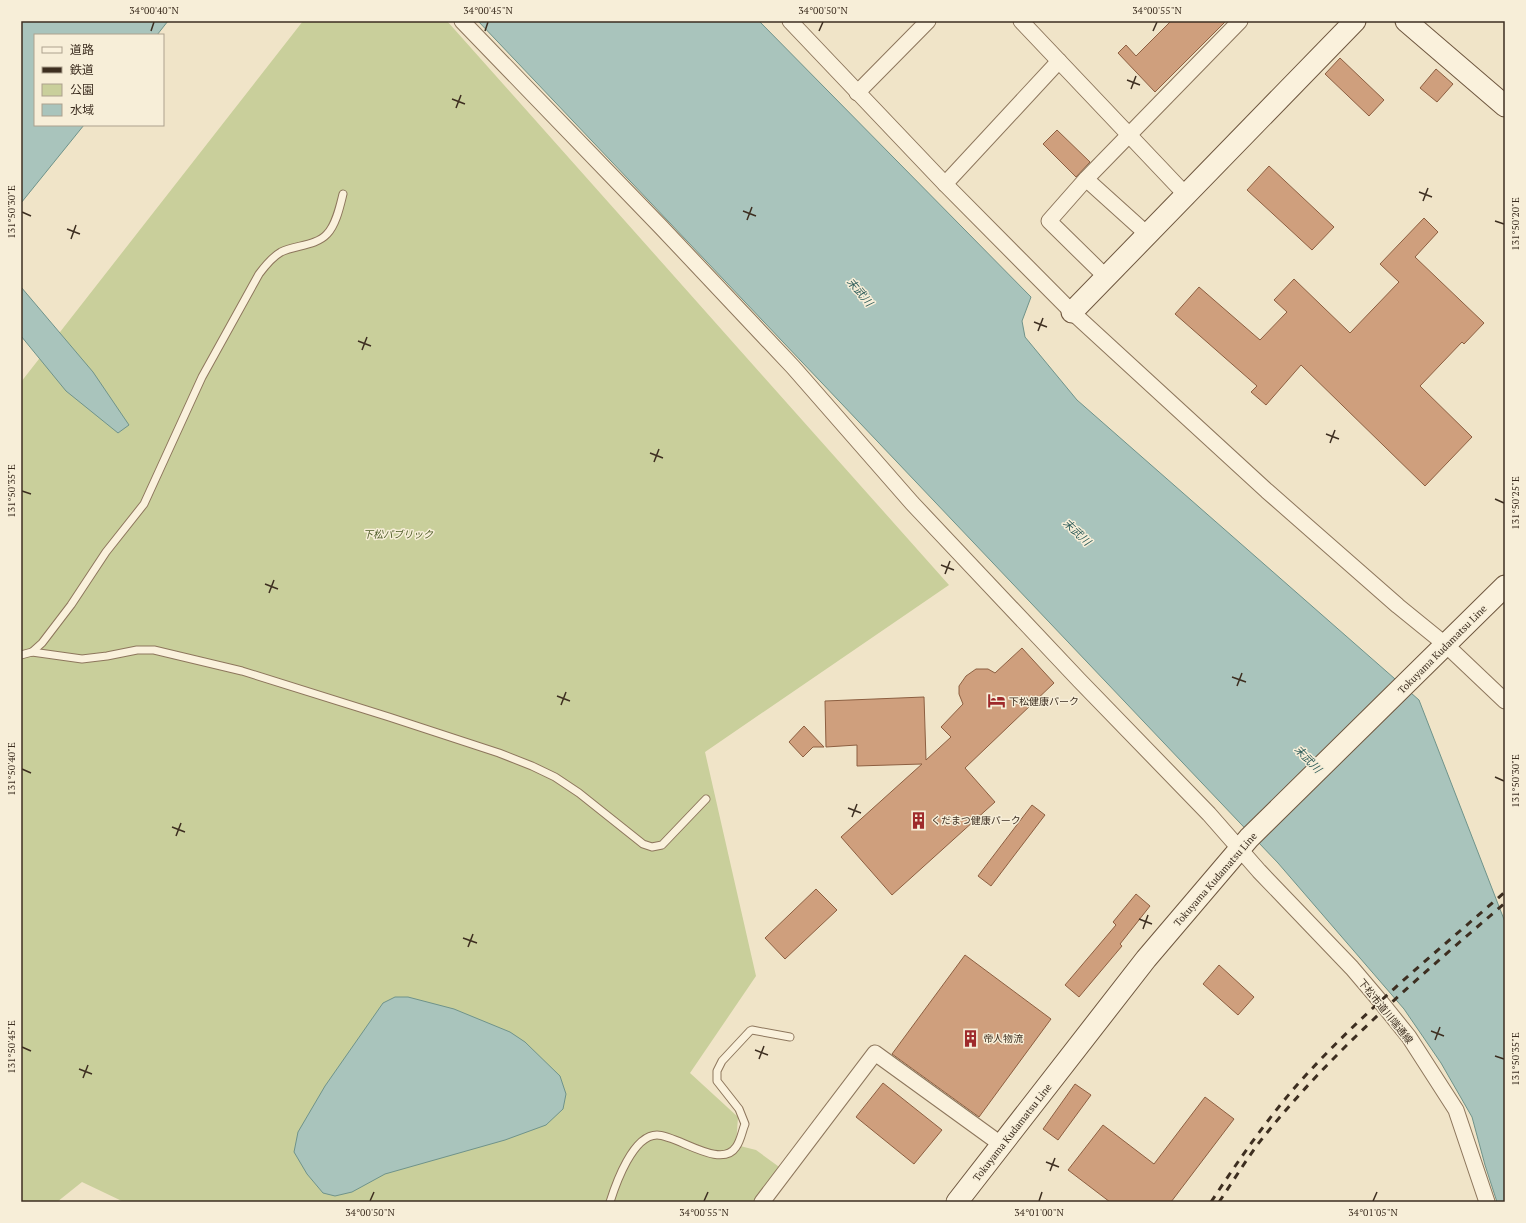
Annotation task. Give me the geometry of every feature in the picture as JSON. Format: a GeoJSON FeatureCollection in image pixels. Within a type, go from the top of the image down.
{"type":"FeatureCollection","features":[{"type":"Feature","properties":{"kind":"main road"},"geometry":{"type":"LineString","coordinates":[[1072,312],[1355,21]]}},
{"type":"Feature","properties":{"kind":"main road"},"geometry":{"type":"LineString","coordinates":[[1406,21],[1505,106]]}},
{"type":"Feature","properties":{"kind":"main road","name":"Tokuyama Kudamatsu Line"},"geometry":{"type":"LineString","coordinates":[[957,1202],[1146,959],[1245,843],[1505,586]]}},
{"type":"Feature","properties":{"kind":"street","name":"下松市道川端通線"},"geometry":{"type":"LineString","coordinates":[[462,21],[793,367],[917,508],[1079,680],[1209,814],[1245,843],[1409,1037],[1456,1110],[1487,1202]]}},
{"type":"Feature","properties":{"kind":"street"},"geometry":{"type":"LineString","coordinates":[[790,21],[945,184],[1072,312],[1267,492],[1398,606],[1446,645],[1505,701]]}},
{"type":"Feature","properties":{"kind":"street"},"geometry":{"type":"LineString","coordinates":[[857,93],[928,21]]}},
{"type":"Feature","properties":{"kind":"street"},"geometry":{"type":"LineString","coordinates":[[1021,21],[1186,195]]}},
{"type":"Feature","properties":{"kind":"street"},"geometry":{"type":"LineString","coordinates":[[1106,277],[1050,221],[1086,179],[1240,21]]}},
{"type":"Feature","properties":{"kind":"street"},"geometry":{"type":"LineString","coordinates":[[945,184],[1059,61]]}},
{"type":"Feature","properties":{"kind":"street"},"geometry":{"type":"LineString","coordinates":[[1086,179],[1147,234]]}},
{"type":"Feature","properties":{"kind":"street"},"geometry":{"type":"LineString","coordinates":[[762,1202],[875,1052],[1002,1145]]}},
{"type":"Feature","properties":{"kind":"lane"},"geometry":{"type":"LineString","coordinates":[[32,652],[42,643],[71,605],[106,552],[144,504],[202,377],[259,274],[271,259],[280,252],[318,241],[328,234],[339,209],[343,194]]}},
{"type":"Feature","properties":{"kind":"lane"},"geometry":{"type":"LineString","coordinates":[[21,655],[32,652],[82,659],[137,650],[154,650],[242,671],[499,753],[532,766],[555,777],[643,844],[652,847],[662,845],[706,799]]}},
{"type":"Feature","properties":{"kind":"lane"},"geometry":{"type":"LineString","coordinates":[[610,1202],[625,1164],[637,1146],[644,1139],[656,1135],[716,1155],[728,1153],[736,1148],[745,1124],[739,1109],[717,1081],[717,1071],[722,1062],[752,1030],[790,1037]]}},
{"type":"Feature","properties":{"kind":"green space","name":"下松パブリック"},"geometry":{"type":"Polygon","coordinates":[[[303,21],[447,21],[949,585],[705,752],[756,976],[690,1073],[738,1117],[736,1145],[756,1150],[782,1169],[757,1202],[124,1202],[82,1182],[57,1202],[21,1202],[21,382],[303,21]]]}},
{"type":"Feature","properties":{"kind":"water"},"geometry":{"type":"Polygon","coordinates":[[[21,21],[168,21],[158,34],[34,34],[34,126],[83,126],[21,203],[21,21]]]}},
{"type":"Feature","properties":{"kind":"water","name":"末武川"},"geometry":{"type":"Polygon","coordinates":[[[478,21],[759,21],[1031,297],[1022,321],[1025,337],[1077,400],[1419,700],[1505,922],[1505,1202],[1497,1202],[1472,1117],[1441,1063],[1404,1009],[1278,863],[478,21]]]}},
{"type":"Feature","properties":{"kind":"water"},"geometry":{"type":"Polygon","coordinates":[[[21,287],[93,372],[129,425],[118,433],[66,391],[21,336],[21,287]]]}},
{"type":"Feature","properties":{"kind":"water"},"geometry":{"type":"Polygon","coordinates":[[[395,997],[408,997],[454,1009],[510,1032],[525,1042],[560,1076],[566,1094],[563,1109],[546,1125],[505,1140],[385,1174],[352,1192],[335,1196],[323,1193],[307,1174],[294,1152],[298,1132],[325,1086],[383,1003],[395,997]]]}},
{"type":"Feature","properties":{"kind":"building"},"geometry":{"type":"Polygon","coordinates":[[[1171,21],[1226,21],[1155,92],[1118,53],[1126,45],[1136,56],[1171,21]]]}},
{"type":"Feature","properties":{"kind":"building"},"geometry":{"type":"Polygon","coordinates":[[[1340,58],[1384,100],[1369,116],[1325,74],[1340,58]]]}},
{"type":"Feature","properties":{"kind":"building"},"geometry":{"type":"Polygon","coordinates":[[[1436,69],[1453,84],[1437,102],[1420,88],[1436,69]]]}},
{"type":"Feature","properties":{"kind":"building"},"geometry":{"type":"Polygon","coordinates":[[[1057,130],[1090,162],[1076,177],[1043,144],[1057,130]]]}},
{"type":"Feature","properties":{"kind":"building"},"geometry":{"type":"Polygon","coordinates":[[[1269,166],[1334,227],[1312,250],[1247,190],[1269,166]]]}},
{"type":"Feature","properties":{"kind":"building"},"geometry":{"type":"Polygon","coordinates":[[[1424,218],[1438,232],[1415,257],[1484,323],[1464,344],[1462,342],[1420,386],[1472,437],[1425,486],[1301,365],[1266,405],[1251,392],[1257,386],[1175,314],[1199,287],[1260,340],[1287,312],[1274,300],[1294,279],[1350,333],[1399,282],[1380,264],[1424,218]]]}},
{"type":"Feature","properties":{"kind":"building"},"geometry":{"type":"Polygon","coordinates":[[[1022,648],[1054,683],[965,768],[995,802],[892,895],[841,837],[922,764],[857,766],[857,745],[826,747],[825,701],[924,697],[926,760],[951,737],[941,727],[963,704],[959,694],[959,686],[966,676],[976,669],[988,669],[995,673],[1022,648]]]}},
{"type":"Feature","properties":{"kind":"building"},"geometry":{"type":"Polygon","coordinates":[[[804,726],[824,747],[813,747],[803,757],[789,742],[804,726]]]}},
{"type":"Feature","properties":{"kind":"building"},"geometry":{"type":"Polygon","coordinates":[[[1032,805],[1045,815],[991,886],[978,876],[1032,805]]]}},
{"type":"Feature","properties":{"kind":"building"},"geometry":{"type":"Polygon","coordinates":[[[816,889],[837,910],[785,959],[765,938],[816,889]]]}},
{"type":"Feature","properties":{"kind":"building"},"geometry":{"type":"Polygon","coordinates":[[[1136,894],[1150,906],[1120,944],[1122,946],[1079,997],[1065,985],[1116,925],[1113,922],[1136,894]]]}},
{"type":"Feature","properties":{"kind":"building","name":"帝人物流"},"geometry":{"type":"Polygon","coordinates":[[[965,955],[1051,1019],[979,1117],[892,1054],[965,955]]]}},
{"type":"Feature","properties":{"kind":"building"},"geometry":{"type":"Polygon","coordinates":[[[1219,965],[1254,997],[1238,1015],[1203,984],[1219,965]]]}},
{"type":"Feature","properties":{"kind":"building"},"geometry":{"type":"Polygon","coordinates":[[[883,1083],[942,1130],[914,1164],[856,1117],[883,1083]]]}},
{"type":"Feature","properties":{"kind":"building"},"geometry":{"type":"Polygon","coordinates":[[[1075,1084],[1091,1095],[1058,1140],[1043,1129],[1075,1084]]]}},
{"type":"Feature","properties":{"kind":"building"},"geometry":{"type":"Polygon","coordinates":[[[1205,1097],[1234,1119],[1171,1202],[1110,1202],[1068,1170],[1103,1125],[1154,1164],[1205,1097]]]}},
{"type":"Feature","properties":{"kind":"railway"},"geometry":{"type":"LineString","coordinates":[[1211,1202],[1263,1127],[1297,1085],[1321,1059],[1398,985],[1505,892]]}},
{"type":"Feature","properties":{"kind":"railway"},"geometry":{"type":"LineString","coordinates":[[1219,1202],[1258,1144],[1314,1078],[1407,988],[1505,903]]}},
{"type":"Feature","properties":{"kind":"place","name":"下松健康パーク"},"geometry":{"type":"Point","coordinates":[996,701]}},
{"type":"Feature","properties":{"kind":"place","name":"くだまつ健康パーク"},"geometry":{"type":"Point","coordinates":[918,820]}},
{"type":"Feature","properties":{"kind":"place","name":"帝人物流"},"geometry":{"type":"Point","coordinates":[970,1038]}}]}
